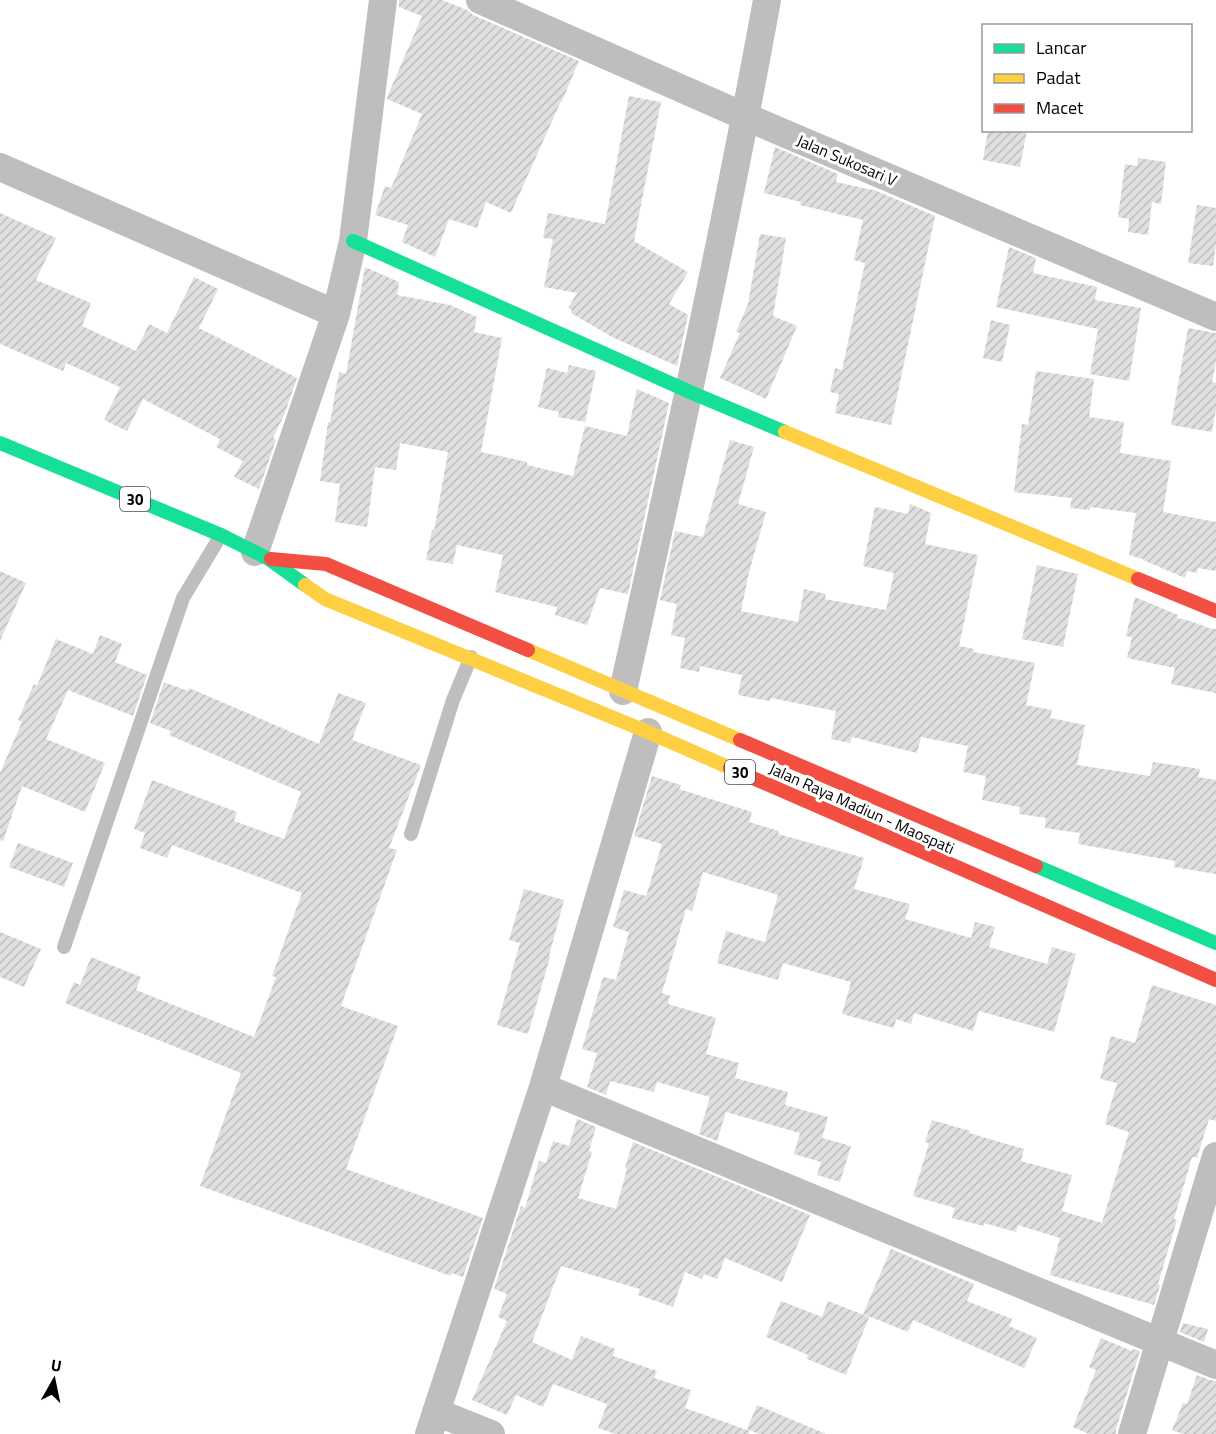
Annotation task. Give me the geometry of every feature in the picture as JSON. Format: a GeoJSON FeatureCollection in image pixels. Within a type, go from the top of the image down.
{"type":"FeatureCollection","features":[{"type":"Feature","properties":{"kind":"main road"},"geometry":{"type":"LineString","coordinates":[[353,241],[690,392],[1216,611]]}},
{"type":"Feature","properties":{"kind":"main road","name":"Jalan Raya Madiun - Maospati"},"geometry":{"type":"LineString","coordinates":[[0,443],[221,536],[262,556],[325,599],[623,691],[1041,886],[1216,980]]}},
{"type":"Feature","properties":{"kind":"main road","name":"Jalan Raya Madiun - Maospati"},"geometry":{"type":"LineString","coordinates":[[262,556],[332,566],[477,645],[648,732],[1041,886],[1216,943]]}},
{"type":"Feature","properties":{"kind":"street"},"geometry":{"type":"LineString","coordinates":[[262,556],[336,314],[353,241],[383,0]]}},
{"type":"Feature","properties":{"kind":"street","name":"Jalan Sukosari V"},"geometry":{"type":"LineString","coordinates":[[480,0],[746,117],[1216,317]]}},
{"type":"Feature","properties":{"kind":"street"},"geometry":{"type":"LineString","coordinates":[[623,691],[690,392],[746,117],[767,0]]}},
{"type":"Feature","properties":{"kind":"street"},"geometry":{"type":"LineString","coordinates":[[0,167],[336,314]]}},
{"type":"Feature","properties":{"kind":"street"},"geometry":{"type":"LineString","coordinates":[[491,1434],[433,1423],[543,1087],[648,732]]}},
{"type":"Feature","properties":{"kind":"street"},"geometry":{"type":"LineString","coordinates":[[543,1087],[1216,1365]]}},
{"type":"Feature","properties":{"kind":"street"},"geometry":{"type":"LineString","coordinates":[[1132,1434],[1216,1156]]}},
{"type":"Feature","properties":{"kind":"lane"},"geometry":{"type":"LineString","coordinates":[[64,947],[183,598],[221,536]]}},
{"type":"Feature","properties":{"kind":"lane"},"geometry":{"type":"LineString","coordinates":[[411,834],[453,699],[477,645]]}},
{"type":"Feature","properties":{"kind":"building"},"geometry":{"type":"Polygon","coordinates":[[[399,0],[442,0],[579,61],[511,213],[486,202],[477,228],[449,219],[435,257],[402,242],[408,225],[375,215],[385,186],[391,188],[422,114],[387,99],[422,16],[399,7],[399,0]]]}},
{"type":"Feature","properties":{"kind":"building"},"geometry":{"type":"Polygon","coordinates":[[[629,96],[661,102],[634,241],[688,272],[669,304],[688,315],[677,366],[612,337],[571,313],[572,310],[568,308],[577,293],[544,287],[553,239],[543,238],[548,213],[605,224],[629,96]]]}},
{"type":"Feature","properties":{"kind":"building"},"geometry":{"type":"Polygon","coordinates":[[[988,132],[1027,132],[1020,167],[983,160],[988,132]]]}},
{"type":"Feature","properties":{"kind":"building"},"geometry":{"type":"Polygon","coordinates":[[[775,147],[838,174],[836,182],[877,191],[935,216],[891,425],[835,413],[839,394],[830,392],[835,368],[842,370],[865,263],[854,260],[863,220],[800,205],[801,202],[764,193],[775,147]]]}},
{"type":"Feature","properties":{"kind":"building"},"geometry":{"type":"Polygon","coordinates":[[[1138,158],[1166,162],[1161,204],[1152,202],[1148,235],[1128,232],[1129,219],[1118,217],[1125,164],[1137,166],[1138,158]]]}},
{"type":"Feature","properties":{"kind":"building"},"geometry":{"type":"Polygon","coordinates":[[[1197,205],[1216,208],[1216,244],[1213,266],[1188,263],[1197,205]]]}},
{"type":"Feature","properties":{"kind":"building"},"geometry":{"type":"Polygon","coordinates":[[[0,213],[56,238],[36,280],[91,303],[82,326],[136,351],[149,324],[167,333],[194,277],[218,289],[199,328],[297,378],[285,413],[273,438],[276,440],[259,489],[234,477],[243,461],[216,447],[220,439],[143,399],[127,431],[104,420],[120,387],[66,363],[63,371],[0,344],[0,213]]]}},
{"type":"Feature","properties":{"kind":"building"},"geometry":{"type":"Polygon","coordinates":[[[760,234],[786,238],[773,316],[797,326],[766,399],[720,378],[740,333],[736,332],[748,304],[760,234]]]}},
{"type":"Feature","properties":{"kind":"building"},"geometry":{"type":"Polygon","coordinates":[[[1009,247],[1036,258],[1033,273],[1097,287],[1095,300],[1141,308],[1129,381],[1090,374],[1098,329],[996,307],[1009,247]]]}},
{"type":"Feature","properties":{"kind":"building"},"geometry":{"type":"Polygon","coordinates":[[[365,267],[399,282],[397,295],[450,305],[477,317],[474,332],[502,338],[481,452],[527,462],[527,465],[573,476],[585,426],[627,436],[637,389],[669,403],[628,594],[600,588],[587,625],[555,615],[557,607],[495,592],[503,555],[457,545],[453,564],[426,560],[432,530],[434,531],[448,452],[400,443],[396,470],[375,467],[367,527],[335,522],[340,484],[320,481],[328,422],[330,422],[339,372],[346,374],[365,267]]]}},
{"type":"Feature","properties":{"kind":"building"},"geometry":{"type":"Polygon","coordinates":[[[991,320],[1010,325],[1002,362],[983,358],[991,320]]]}},
{"type":"Feature","properties":{"kind":"building"},"geometry":{"type":"Polygon","coordinates":[[[1188,328],[1216,333],[1216,362],[1212,382],[1216,383],[1216,409],[1212,432],[1171,425],[1188,328]]]}},
{"type":"Feature","properties":{"kind":"building"},"geometry":{"type":"Polygon","coordinates":[[[569,365],[596,371],[585,422],[558,417],[559,412],[538,407],[547,368],[567,373],[569,365]]]}},
{"type":"Feature","properties":{"kind":"building"},"geometry":{"type":"Polygon","coordinates":[[[1036,371],[1094,379],[1089,417],[1124,422],[1120,453],[1171,461],[1163,512],[1216,522],[1216,571],[1198,568],[1197,573],[1187,571],[1185,578],[1129,555],[1136,513],[1090,507],[1090,510],[1070,508],[1072,498],[1014,492],[1022,424],[1028,425],[1036,371]]]}},
{"type":"Feature","properties":{"kind":"building"},"geometry":{"type":"Polygon","coordinates":[[[730,440],[754,447],[738,504],[766,512],[741,611],[798,622],[804,589],[826,594],[825,599],[886,610],[894,573],[863,566],[875,507],[908,514],[910,504],[931,513],[925,544],[978,555],[959,646],[974,649],[973,652],[1035,663],[1026,705],[1052,710],[1050,718],[1085,725],[1077,765],[1150,776],[1153,762],[1200,769],[1198,777],[1216,780],[1216,874],[1174,867],[1175,861],[1078,844],[1080,833],[1045,828],[1046,818],[1019,814],[1020,807],[982,800],[986,776],[963,772],[968,746],[921,737],[917,753],[852,737],[850,743],[831,739],[836,711],[771,698],[770,701],[738,695],[742,675],[700,666],[699,672],[680,668],[685,638],[671,635],[677,604],[660,600],[675,531],[703,537],[730,440]]]}},
{"type":"Feature","properties":{"kind":"building"},"geometry":{"type":"Polygon","coordinates":[[[1037,565],[1078,574],[1063,647],[1022,639],[1037,565]]]}},
{"type":"Feature","properties":{"kind":"building"},"geometry":{"type":"Polygon","coordinates":[[[0,571],[26,583],[0,641],[0,571]]]}},
{"type":"Feature","properties":{"kind":"building"},"geometry":{"type":"Polygon","coordinates":[[[1135,597],[1178,615],[1177,618],[1216,629],[1216,693],[1171,684],[1175,668],[1127,658],[1132,637],[1126,636],[1135,597]]]}},
{"type":"Feature","properties":{"kind":"building"},"geometry":{"type":"Polygon","coordinates":[[[100,635],[122,644],[115,662],[147,675],[133,716],[68,690],[46,739],[105,763],[85,812],[22,786],[3,841],[0,840],[0,773],[22,722],[18,720],[34,684],[37,686],[56,639],[93,654],[100,635]]]}},
{"type":"Feature","properties":{"kind":"building"},"geometry":{"type":"Polygon","coordinates":[[[164,682],[188,691],[189,688],[319,744],[338,693],[366,703],[352,740],[421,765],[389,848],[397,850],[341,1006],[398,1026],[346,1169],[483,1218],[463,1277],[452,1273],[451,1276],[200,1186],[241,1073],[65,1003],[74,982],[80,985],[91,957],[141,977],[136,990],[254,1037],[276,977],[272,976],[302,893],[172,845],[167,858],[140,848],[145,833],[134,829],[152,780],[237,812],[234,821],[284,839],[301,792],[169,735],[171,731],[150,723],[164,682]]]}},
{"type":"Feature","properties":{"kind":"building"},"geometry":{"type":"Polygon","coordinates":[[[652,776],[681,785],[679,789],[752,812],[749,822],[779,831],[778,834],[864,858],[854,889],[910,904],[905,919],[971,938],[975,922],[995,927],[989,947],[1047,964],[1052,947],[1076,954],[1054,1032],[979,1011],[973,1031],[914,1013],[911,1024],[896,1019],[894,1028],[842,1014],[851,982],[783,963],[778,980],[717,963],[726,931],[765,942],[778,895],[703,872],[692,911],[686,909],[662,993],[670,996],[668,1004],[716,1018],[706,1054],[739,1063],[735,1078],[788,1092],[785,1105],[828,1117],[822,1138],[851,1146],[840,1182],[817,1175],[821,1162],[794,1154],[800,1133],[726,1112],[717,1141],[699,1134],[710,1097],[657,1082],[654,1092],[610,1081],[606,1095],[587,1087],[597,1053],[582,1049],[603,977],[616,980],[629,932],[613,927],[624,890],[646,896],[662,844],[634,836],[652,776]]]}},
{"type":"Feature","properties":{"kind":"building"},"geometry":{"type":"Polygon","coordinates":[[[18,843],[73,863],[64,887],[9,867],[18,843]]]}},
{"type":"Feature","properties":{"kind":"building"},"geometry":{"type":"Polygon","coordinates":[[[524,889],[564,900],[528,1034],[497,1025],[520,943],[509,940],[524,889]]]}},
{"type":"Feature","properties":{"kind":"building"},"geometry":{"type":"Polygon","coordinates":[[[0,932],[41,949],[24,987],[0,977],[0,932]]]}},
{"type":"Feature","properties":{"kind":"building"},"geometry":{"type":"Polygon","coordinates":[[[1152,985],[1216,1005],[1216,1121],[1209,1119],[1197,1158],[1192,1157],[1174,1219],[1177,1220],[1154,1305],[1050,1275],[1060,1238],[1018,1225],[1016,1232],[984,1223],[984,1226],[952,1218],[955,1208],[913,1196],[929,1143],[925,1142],[932,1120],[1024,1149],[1021,1161],[1072,1175],[1062,1211],[1102,1223],[1129,1132],[1105,1124],[1117,1083],[1100,1079],[1111,1036],[1135,1043],[1152,985]]]}},
{"type":"Feature","properties":{"kind":"building"},"geometry":{"type":"Polygon","coordinates":[[[577,1119],[596,1127],[589,1151],[592,1152],[578,1198],[616,1209],[633,1142],[810,1215],[782,1282],[725,1258],[717,1279],[704,1274],[702,1279],[685,1272],[673,1307],[638,1295],[640,1289],[561,1266],[532,1342],[572,1360],[581,1336],[615,1349],[613,1356],[657,1371],[654,1378],[691,1390],[685,1408],[750,1431],[749,1434],[615,1434],[598,1428],[607,1404],[553,1384],[543,1407],[516,1395],[507,1415],[472,1400],[507,1321],[498,1317],[507,1294],[494,1289],[521,1206],[525,1208],[539,1161],[546,1163],[553,1141],[569,1146],[577,1119]]]}},
{"type":"Feature","properties":{"kind":"building"},"geometry":{"type":"Polygon","coordinates":[[[891,1249],[974,1284],[967,1301],[1012,1319],[1009,1326],[1037,1338],[1024,1368],[913,1320],[908,1332],[863,1314],[891,1249]]]}},
{"type":"Feature","properties":{"kind":"building"},"geometry":{"type":"Polygon","coordinates":[[[781,1301],[822,1317],[828,1301],[869,1317],[846,1375],[807,1359],[808,1355],[766,1337],[781,1301]]]}},
{"type":"Feature","properties":{"kind":"building"},"geometry":{"type":"Polygon","coordinates":[[[1183,1323],[1208,1329],[1204,1342],[1180,1332],[1183,1323]]]}},
{"type":"Feature","properties":{"kind":"building"},"geometry":{"type":"Polygon","coordinates":[[[1101,1338],[1132,1351],[1133,1349],[1140,1351],[1116,1434],[1089,1434],[1073,1427],[1096,1370],[1089,1367],[1101,1338]]]}},
{"type":"Feature","properties":{"kind":"building"},"geometry":{"type":"Polygon","coordinates":[[[1197,1375],[1216,1381],[1216,1434],[1183,1434],[1172,1430],[1183,1403],[1187,1404],[1197,1375]]]}},
{"type":"Feature","properties":{"kind":"building"},"geometry":{"type":"Polygon","coordinates":[[[757,1405],[826,1434],[759,1434],[747,1429],[757,1405]]]}},
{"type":"Feature","properties":{"kind":"traffic: fast"},"geometry":{"type":"LineString","coordinates":[[353,241],[690,392],[785,432]]}},
{"type":"Feature","properties":{"kind":"traffic: fast"},"geometry":{"type":"LineString","coordinates":[[0,443],[221,535],[269,559],[305,585]]}},
{"type":"Feature","properties":{"kind":"traffic: fast"},"geometry":{"type":"LineString","coordinates":[[1036,866],[1216,943]]}},
{"type":"Feature","properties":{"kind":"traffic: slow"},"geometry":{"type":"LineString","coordinates":[[785,432],[1138,579]]}},
{"type":"Feature","properties":{"kind":"traffic: slow"},"geometry":{"type":"LineString","coordinates":[[305,585],[325,599],[730,768]]}},
{"type":"Feature","properties":{"kind":"traffic: slow"},"geometry":{"type":"LineString","coordinates":[[528,650],[740,740]]}},
{"type":"Feature","properties":{"kind":"traffic: jam"},"geometry":{"type":"LineString","coordinates":[[271,559],[326,564],[528,650]]}},
{"type":"Feature","properties":{"kind":"traffic: jam"},"geometry":{"type":"LineString","coordinates":[[1138,579],[1216,611]]}},
{"type":"Feature","properties":{"kind":"traffic: jam"},"geometry":{"type":"LineString","coordinates":[[740,740],[1036,866]]}},
{"type":"Feature","properties":{"kind":"traffic: jam"},"geometry":{"type":"LineString","coordinates":[[730,768],[1216,980]]}}]}
